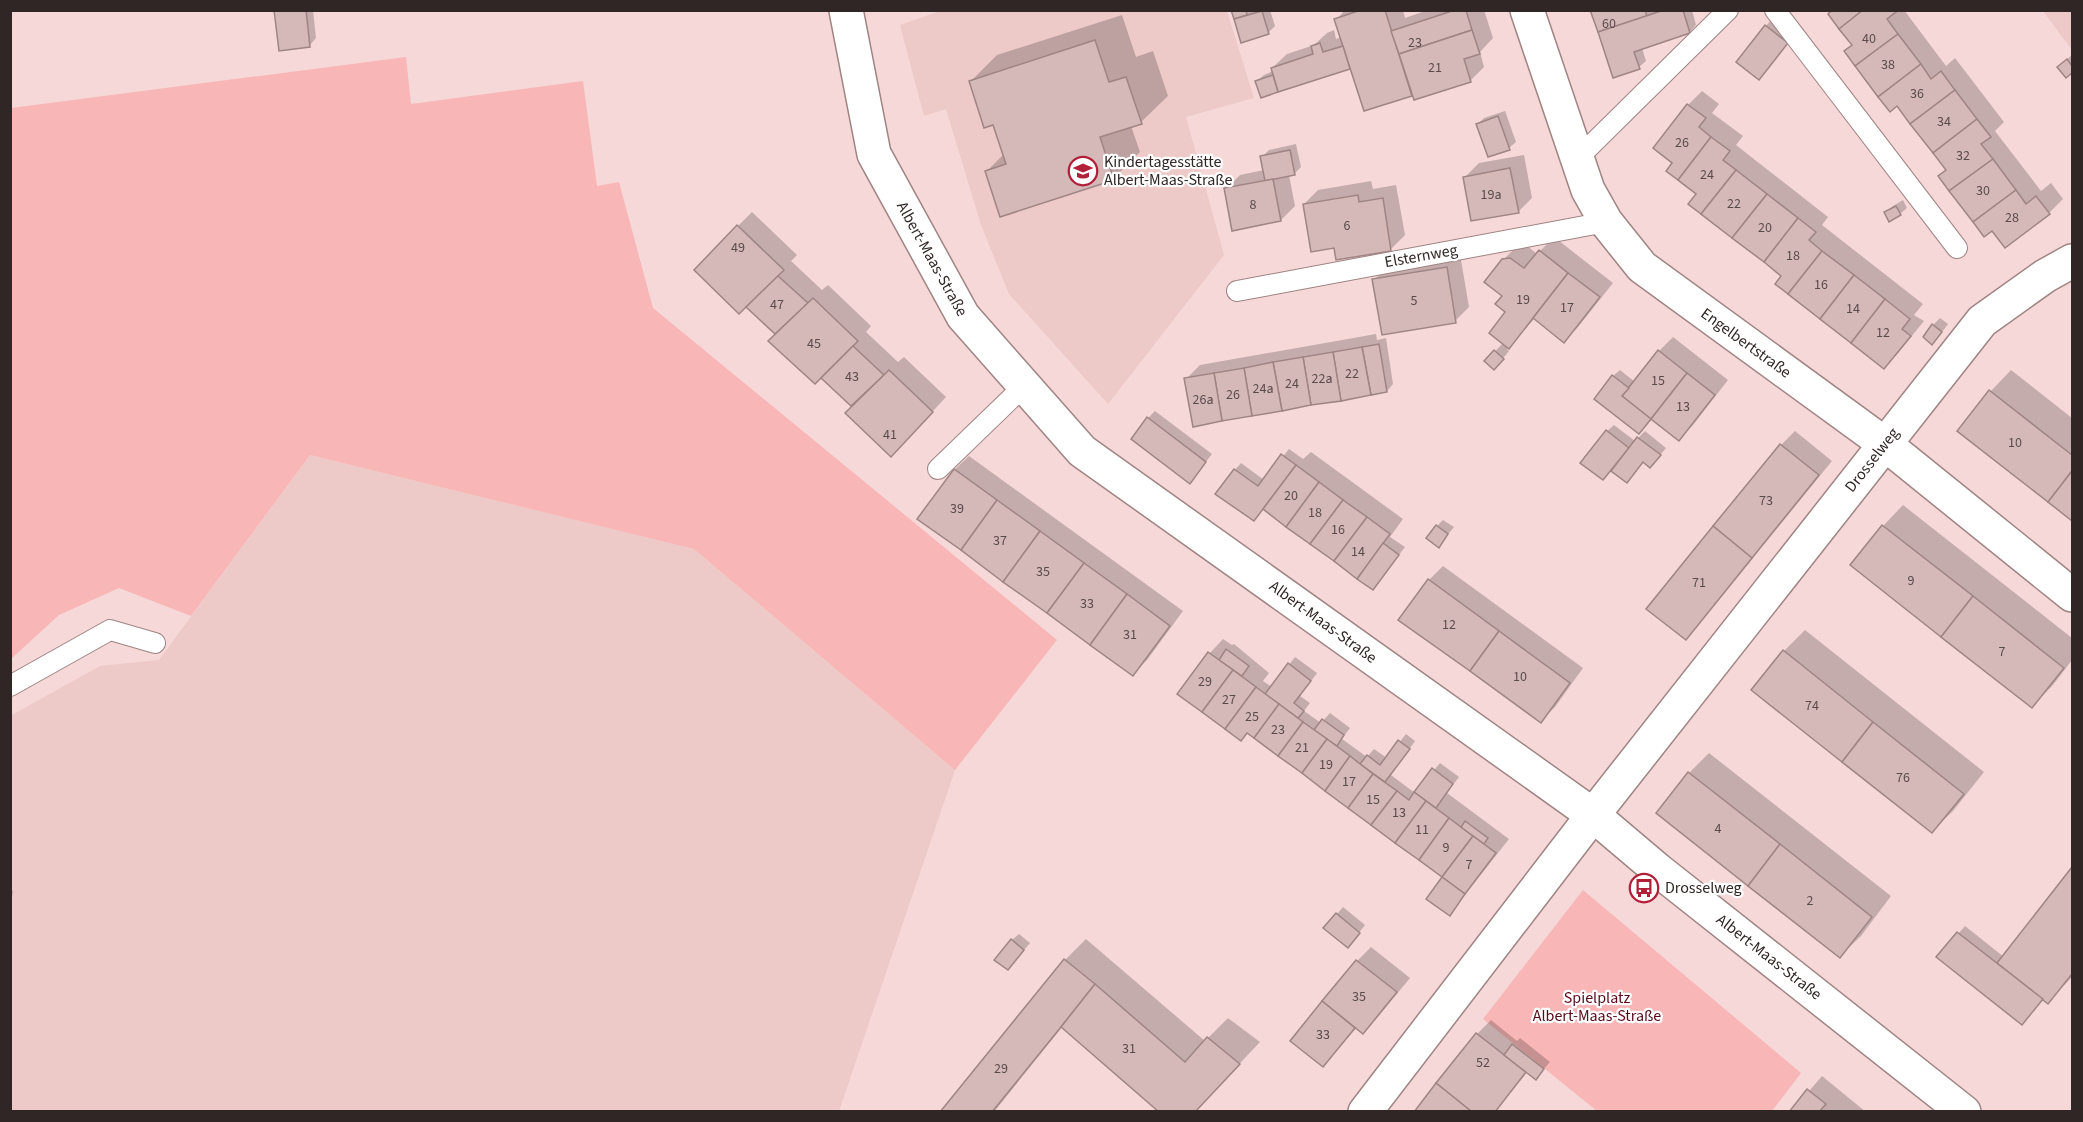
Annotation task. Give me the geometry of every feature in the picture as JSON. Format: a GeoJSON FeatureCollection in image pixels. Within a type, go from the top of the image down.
{"type":"FeatureCollection","features":[{"type":"Feature","properties":{"kind":"street","name":"Albert-Maas-Straße"},"geometry":{"type":"LineString","coordinates":[[846,10],[874,154],[963,316],[1082,450],[1593,815],[1658,870],[1964,1112]]}},
{"type":"Feature","properties":{"kind":"street","name":"Engelbertstraße"},"geometry":{"type":"LineString","coordinates":[[1527,10],[1587,190],[1606,222],[1642,267],[1885,444],[2073,596]]}},
{"type":"Feature","properties":{"kind":"street","name":"Drosselweg"},"geometry":{"type":"LineString","coordinates":[[1365,1112],[1593,815],[1982,321],[2044,276],[2073,261]]}},
{"type":"Feature","properties":{"kind":"lane"},"geometry":{"type":"LineString","coordinates":[[1576,160],[1728,10]]}},
{"type":"Feature","properties":{"kind":"lane"},"geometry":{"type":"LineString","coordinates":[[1774,10],[1957,248]]}},
{"type":"Feature","properties":{"kind":"lane","name":"Elsternweg"},"geometry":{"type":"LineString","coordinates":[[1237,291],[1606,222]]}},
{"type":"Feature","properties":{"kind":"lane"},"geometry":{"type":"LineString","coordinates":[[938,469],[1024,386]]}},
{"type":"Feature","properties":{"kind":"lane"},"geometry":{"type":"LineString","coordinates":[[10,686],[110,630],[155,643]]}},
{"type":"Feature","properties":{"kind":"shaded area","name":"Kindertagesstätte Albert-Maas-Straße"},"geometry":{"type":"Polygon","coordinates":[[[943,10],[1227,11],[1254,98],[1186,117],[1224,255],[1108,404],[1009,294],[981,225],[946,109],[924,116],[900,25],[943,10]]]}},
{"type":"Feature","properties":{"kind":"shaded area"},"geometry":{"type":"Polygon","coordinates":[[[2043,11],[2072,11],[2072,50],[2043,11]]]}},
{"type":"Feature","properties":{"kind":"shaded area"},"geometry":{"type":"Polygon","coordinates":[[[310,455],[694,549],[955,770],[839,1111],[11,1111],[10,716],[100,666],[159,660],[310,455]]]}},
{"type":"Feature","properties":{"kind":"green space"},"geometry":{"type":"Polygon","coordinates":[[[406,57],[411,104],[583,81],[597,186],[619,182],[653,308],[1057,640],[955,770],[694,549],[310,455],[191,616],[119,588],[59,615],[11,659],[11,108],[406,57]]]}},
{"type":"Feature","properties":{"kind":"green space","name":"Spielplatz Albert-Maas-Straße"},"geometry":{"type":"Polygon","coordinates":[[[1583,890],[1801,1073],[1772,1111],[1597,1111],[1483,1019],[1583,890]]]}},
{"type":"Feature","properties":{"kind":"building"},"geometry":{"type":"Polygon","coordinates":[[[274,10],[306,10],[310,47],[279,51],[274,10]]]}},
{"type":"Feature","properties":{"kind":"building"},"geometry":{"type":"Polygon","coordinates":[[[1231,10],[1246,10],[1247,15],[1234,19],[1231,10]]]}},
{"type":"Feature","properties":{"kind":"building"},"geometry":{"type":"Polygon","coordinates":[[[1361,10],[1385,10],[1412,96],[1364,111],[1334,19],[1361,10]]]}},
{"type":"Feature","properties":{"kind":"building"},"geometry":{"type":"Polygon","coordinates":[[[1455,10],[1466,10],[1472,30],[1399,54],[1391,31],[1455,10]]]}},
{"type":"Feature","properties":{"kind":"building"},"geometry":{"type":"Polygon","coordinates":[[[1590,10],[1645,10],[1647,16],[1598,32],[1590,10]]]}},
{"type":"Feature","properties":{"kind":"building"},"geometry":{"type":"Polygon","coordinates":[[[1664,10],[1683,10],[1690,33],[1634,52],[1640,69],[1613,78],[1598,32],[1664,10]]]}},
{"type":"Feature","properties":{"kind":"building"},"geometry":{"type":"Polygon","coordinates":[[[1832,10],[1863,10],[1839,29],[1828,14],[1832,10]]]}},
{"type":"Feature","properties":{"kind":"building"},"geometry":{"type":"Polygon","coordinates":[[[1863,10],[1895,10],[1896,12],[1887,19],[1898,34],[1855,66],[1844,51],[1852,45],[1839,29],[1863,10]]]}},
{"type":"Feature","properties":{"kind":"building"},"geometry":{"type":"Polygon","coordinates":[[[1262,11],[1269,34],[1241,43],[1234,19],[1262,11]]]}},
{"type":"Feature","properties":{"kind":"building"},"geometry":{"type":"Polygon","coordinates":[[[1765,25],[1788,43],[1759,80],[1736,62],[1765,25]]]}},
{"type":"Feature","properties":{"kind":"building"},"geometry":{"type":"Polygon","coordinates":[[[1472,30],[1480,54],[1464,59],[1471,82],[1414,100],[1399,54],[1472,30]]]}},
{"type":"Feature","properties":{"kind":"building"},"geometry":{"type":"Polygon","coordinates":[[[1898,34],[1921,64],[1878,97],[1855,66],[1898,34]]]}},
{"type":"Feature","properties":{"kind":"building"},"geometry":{"type":"Polygon","coordinates":[[[1095,40],[1109,82],[1126,77],[1142,124],[1100,137],[1114,180],[1000,217],[985,171],[1006,164],[993,125],[984,128],[969,81],[1095,40]]]}},
{"type":"Feature","properties":{"kind":"building"},"geometry":{"type":"Polygon","coordinates":[[[1320,43],[1323,52],[1343,46],[1350,69],[1278,92],[1271,68],[1313,54],[1311,46],[1320,43]]]}},
{"type":"Feature","properties":{"kind":"building"},"geometry":{"type":"Polygon","coordinates":[[[2067,59],[2072,66],[2072,73],[2066,78],[2057,67],[2067,59]]]}},
{"type":"Feature","properties":{"kind":"building"},"geometry":{"type":"Polygon","coordinates":[[[1921,64],[1931,79],[1941,71],[1955,90],[1910,124],[1897,106],[1890,112],[1878,97],[1921,64]]]}},
{"type":"Feature","properties":{"kind":"building"},"geometry":{"type":"Polygon","coordinates":[[[1273,75],[1278,92],[1261,98],[1255,81],[1273,75]]]}},
{"type":"Feature","properties":{"kind":"building"},"geometry":{"type":"Polygon","coordinates":[[[1955,90],[1977,119],[1933,153],[1910,124],[1955,90]]]}},
{"type":"Feature","properties":{"kind":"building"},"geometry":{"type":"Polygon","coordinates":[[[1687,104],[1706,118],[1699,127],[1711,137],[1678,180],[1666,171],[1672,163],[1653,148],[1687,104]]]}},
{"type":"Feature","properties":{"kind":"building"},"geometry":{"type":"Polygon","coordinates":[[[1498,116],[1510,150],[1488,157],[1476,124],[1498,116]]]}},
{"type":"Feature","properties":{"kind":"building"},"geometry":{"type":"Polygon","coordinates":[[[1977,119],[1991,137],[1981,144],[1993,159],[1949,191],[1938,176],[1946,170],[1933,153],[1977,119]]]}},
{"type":"Feature","properties":{"kind":"building"},"geometry":{"type":"Polygon","coordinates":[[[1711,137],[1730,151],[1723,160],[1736,170],[1701,214],[1688,204],[1696,194],[1678,180],[1711,137]]]}},
{"type":"Feature","properties":{"kind":"building"},"geometry":{"type":"Polygon","coordinates":[[[1290,150],[1295,175],[1265,181],[1260,156],[1290,150]]]}},
{"type":"Feature","properties":{"kind":"building"},"geometry":{"type":"Polygon","coordinates":[[[1993,159],[2016,190],[1973,222],[1949,191],[1993,159]]]}},
{"type":"Feature","properties":{"kind":"building"},"geometry":{"type":"Polygon","coordinates":[[[1510,168],[1519,213],[1471,221],[1463,177],[1510,168]]]}},
{"type":"Feature","properties":{"kind":"building"},"geometry":{"type":"Polygon","coordinates":[[[1736,170],[1767,194],[1732,238],[1701,214],[1736,170]]]}},
{"type":"Feature","properties":{"kind":"building"},"geometry":{"type":"Polygon","coordinates":[[[1273,179],[1281,221],[1232,231],[1224,188],[1273,179]]]}},
{"type":"Feature","properties":{"kind":"building"},"geometry":{"type":"Polygon","coordinates":[[[2016,190],[2026,204],[2036,196],[2050,214],[2005,248],[1992,231],[1984,237],[1973,222],[2016,190]]]}},
{"type":"Feature","properties":{"kind":"building"},"geometry":{"type":"Polygon","coordinates":[[[1767,194],[1798,218],[1764,262],[1732,238],[1767,194]]]}},
{"type":"Feature","properties":{"kind":"building"},"geometry":{"type":"Polygon","coordinates":[[[1358,195],[1359,202],[1383,198],[1391,251],[1336,260],[1334,248],[1311,252],[1303,204],[1358,195]]]}},
{"type":"Feature","properties":{"kind":"building"},"geometry":{"type":"Polygon","coordinates":[[[1896,206],[1901,215],[1889,222],[1884,212],[1896,206]]]}},
{"type":"Feature","properties":{"kind":"building"},"geometry":{"type":"Polygon","coordinates":[[[1798,218],[1816,232],[1809,240],[1822,251],[1788,294],[1775,284],[1781,276],[1764,262],[1798,218]]]}},
{"type":"Feature","properties":{"kind":"building"},"geometry":{"type":"Polygon","coordinates":[[[737,225],[784,270],[739,314],[694,270],[737,225]]]}},
{"type":"Feature","properties":{"kind":"building"},"geometry":{"type":"Polygon","coordinates":[[[1539,250],[1568,273],[1509,349],[1489,333],[1505,312],[1495,304],[1502,296],[1484,282],[1502,259],[1510,258],[1524,268],[1539,250]]]}},
{"type":"Feature","properties":{"kind":"building"},"geometry":{"type":"Polygon","coordinates":[[[1822,251],[1854,275],[1820,319],[1788,294],[1822,251]]]}},
{"type":"Feature","properties":{"kind":"building"},"geometry":{"type":"Polygon","coordinates":[[[1447,267],[1456,323],[1382,335],[1372,279],[1447,267]]]}},
{"type":"Feature","properties":{"kind":"building"},"geometry":{"type":"Polygon","coordinates":[[[1568,273],[1600,297],[1564,343],[1533,318],[1568,273]]]}},
{"type":"Feature","properties":{"kind":"building"},"geometry":{"type":"Polygon","coordinates":[[[1854,275],[1885,299],[1851,343],[1820,319],[1854,275]]]}},
{"type":"Feature","properties":{"kind":"building"},"geometry":{"type":"Polygon","coordinates":[[[778,276],[808,303],[775,334],[746,307],[778,276]]]}},
{"type":"Feature","properties":{"kind":"building"},"geometry":{"type":"Polygon","coordinates":[[[813,298],[858,341],[815,384],[768,341],[813,298]]]}},
{"type":"Feature","properties":{"kind":"building"},"geometry":{"type":"Polygon","coordinates":[[[1885,299],[1910,319],[1902,329],[1911,336],[1884,369],[1851,343],[1885,299]]]}},
{"type":"Feature","properties":{"kind":"building"},"geometry":{"type":"Polygon","coordinates":[[[1932,324],[1942,332],[1932,345],[1923,337],[1932,324]]]}},
{"type":"Feature","properties":{"kind":"building"},"geometry":{"type":"Polygon","coordinates":[[[1379,344],[1387,392],[1371,395],[1362,347],[1379,344]]]}},
{"type":"Feature","properties":{"kind":"building"},"geometry":{"type":"Polygon","coordinates":[[[853,346],[884,375],[851,406],[821,378],[853,346]]]}},
{"type":"Feature","properties":{"kind":"building"},"geometry":{"type":"Polygon","coordinates":[[[1362,347],[1371,395],[1341,401],[1333,352],[1362,347]]]}},
{"type":"Feature","properties":{"kind":"building"},"geometry":{"type":"Polygon","coordinates":[[[1494,350],[1504,359],[1494,370],[1484,361],[1494,350]]]}},
{"type":"Feature","properties":{"kind":"building"},"geometry":{"type":"Polygon","coordinates":[[[1658,350],[1687,373],[1651,419],[1622,396],[1658,350]]]}},
{"type":"Feature","properties":{"kind":"building"},"geometry":{"type":"Polygon","coordinates":[[[1333,352],[1341,401],[1311,405],[1303,357],[1333,352]]]}},
{"type":"Feature","properties":{"kind":"building"},"geometry":{"type":"Polygon","coordinates":[[[1303,357],[1311,405],[1282,411],[1273,362],[1303,357]]]}},
{"type":"Feature","properties":{"kind":"building"},"geometry":{"type":"Polygon","coordinates":[[[1273,362],[1282,411],[1252,416],[1244,368],[1273,362]]]}},
{"type":"Feature","properties":{"kind":"building"},"geometry":{"type":"Polygon","coordinates":[[[1244,368],[1252,416],[1222,421],[1214,373],[1244,368]]]}},
{"type":"Feature","properties":{"kind":"building"},"geometry":{"type":"Polygon","coordinates":[[[889,370],[933,412],[891,457],[845,413],[889,370]]]}},
{"type":"Feature","properties":{"kind":"building"},"geometry":{"type":"Polygon","coordinates":[[[1214,373],[1222,421],[1193,427],[1184,378],[1214,373]]]}},
{"type":"Feature","properties":{"kind":"building"},"geometry":{"type":"Polygon","coordinates":[[[1687,373],[1715,395],[1679,441],[1651,419],[1687,373]]]}},
{"type":"Feature","properties":{"kind":"building"},"geometry":{"type":"Polygon","coordinates":[[[1612,375],[1629,388],[1622,396],[1651,419],[1639,434],[1594,399],[1612,375]]]}},
{"type":"Feature","properties":{"kind":"building"},"geometry":{"type":"Polygon","coordinates":[[[1989,390],[2072,455],[2072,471],[2048,502],[1957,431],[1989,390]]]}},
{"type":"Feature","properties":{"kind":"building"},"geometry":{"type":"Polygon","coordinates":[[[1147,417],[1206,462],[1190,484],[1131,439],[1147,417]]]}},
{"type":"Feature","properties":{"kind":"building"},"geometry":{"type":"Polygon","coordinates":[[[1606,430],[1629,448],[1603,480],[1580,463],[1606,430]]]}},
{"type":"Feature","properties":{"kind":"building"},"geometry":{"type":"Polygon","coordinates":[[[1637,437],[1661,455],[1650,468],[1643,462],[1627,483],[1611,471],[1637,437]]]}},
{"type":"Feature","properties":{"kind":"building"},"geometry":{"type":"Polygon","coordinates":[[[1780,444],[1819,475],[1752,558],[1713,526],[1780,444]]]}},
{"type":"Feature","properties":{"kind":"building"},"geometry":{"type":"Polygon","coordinates":[[[1281,454],[1296,465],[1254,521],[1215,494],[1234,469],[1258,486],[1281,454]]]}},
{"type":"Feature","properties":{"kind":"building"},"geometry":{"type":"Polygon","coordinates":[[[1296,465],[1319,482],[1286,527],[1263,509],[1296,465]]]}},
{"type":"Feature","properties":{"kind":"building"},"geometry":{"type":"Polygon","coordinates":[[[954,469],[997,500],[961,550],[917,519],[954,469]]]}},
{"type":"Feature","properties":{"kind":"building"},"geometry":{"type":"Polygon","coordinates":[[[2072,471],[2072,521],[2048,502],[2072,471]]]}},
{"type":"Feature","properties":{"kind":"building"},"geometry":{"type":"Polygon","coordinates":[[[1319,482],[1343,500],[1310,544],[1286,527],[1319,482]]]}},
{"type":"Feature","properties":{"kind":"building"},"geometry":{"type":"Polygon","coordinates":[[[997,500],[1040,531],[1003,582],[961,550],[997,500]]]}},
{"type":"Feature","properties":{"kind":"building"},"geometry":{"type":"Polygon","coordinates":[[[1343,500],[1367,517],[1334,561],[1310,544],[1343,500]]]}},
{"type":"Feature","properties":{"kind":"building"},"geometry":{"type":"Polygon","coordinates":[[[1367,517],[1390,534],[1357,579],[1334,561],[1367,517]]]}},
{"type":"Feature","properties":{"kind":"building"},"geometry":{"type":"Polygon","coordinates":[[[1436,525],[1448,534],[1439,548],[1426,538],[1436,525]]]}},
{"type":"Feature","properties":{"kind":"building"},"geometry":{"type":"Polygon","coordinates":[[[1882,525],[1973,596],[1941,637],[1850,565],[1882,525]]]}},
{"type":"Feature","properties":{"kind":"building"},"geometry":{"type":"Polygon","coordinates":[[[1713,526],[1752,558],[1686,640],[1646,609],[1713,526]]]}},
{"type":"Feature","properties":{"kind":"building"},"geometry":{"type":"Polygon","coordinates":[[[1040,531],[1084,563],[1047,613],[1003,582],[1040,531]]]}},
{"type":"Feature","properties":{"kind":"building"},"geometry":{"type":"Polygon","coordinates":[[[1383,543],[1399,555],[1373,590],[1357,579],[1383,543]]]}},
{"type":"Feature","properties":{"kind":"building"},"geometry":{"type":"Polygon","coordinates":[[[1084,563],[1127,594],[1090,645],[1047,613],[1084,563]]]}},
{"type":"Feature","properties":{"kind":"building"},"geometry":{"type":"Polygon","coordinates":[[[1428,579],[1499,631],[1470,671],[1398,620],[1428,579]]]}},
{"type":"Feature","properties":{"kind":"building"},"geometry":{"type":"Polygon","coordinates":[[[1127,594],[1170,626],[1133,676],[1090,645],[1127,594]]]}},
{"type":"Feature","properties":{"kind":"building"},"geometry":{"type":"Polygon","coordinates":[[[1973,596],[2064,668],[2032,708],[1941,637],[1973,596]]]}},
{"type":"Feature","properties":{"kind":"building"},"geometry":{"type":"Polygon","coordinates":[[[1499,631],[1570,683],[1541,723],[1470,671],[1499,631]]]}},
{"type":"Feature","properties":{"kind":"building"},"geometry":{"type":"Polygon","coordinates":[[[1226,649],[1249,666],[1242,676],[1219,660],[1226,649]]]}},
{"type":"Feature","properties":{"kind":"building"},"geometry":{"type":"Polygon","coordinates":[[[1783,650],[1873,722],[1842,762],[1751,690],[1783,650]]]}},
{"type":"Feature","properties":{"kind":"building"},"geometry":{"type":"Polygon","coordinates":[[[1208,652],[1233,670],[1202,712],[1177,694],[1208,652]]]}},
{"type":"Feature","properties":{"kind":"building"},"geometry":{"type":"Polygon","coordinates":[[[1288,663],[1311,681],[1294,703],[1304,711],[1298,718],[1265,694],[1288,663]]]}},
{"type":"Feature","properties":{"kind":"building"},"geometry":{"type":"Polygon","coordinates":[[[1233,670],[1256,687],[1225,729],[1202,712],[1233,670]]]}},
{"type":"Feature","properties":{"kind":"building"},"geometry":{"type":"Polygon","coordinates":[[[1256,687],[1279,704],[1254,738],[1247,733],[1241,741],[1225,729],[1256,687]]]}},
{"type":"Feature","properties":{"kind":"building"},"geometry":{"type":"Polygon","coordinates":[[[1279,704],[1303,722],[1278,756],[1254,738],[1279,704]]]}},
{"type":"Feature","properties":{"kind":"building"},"geometry":{"type":"Polygon","coordinates":[[[1322,719],[1344,735],[1337,746],[1314,730],[1322,719]]]}},
{"type":"Feature","properties":{"kind":"building"},"geometry":{"type":"Polygon","coordinates":[[[1303,722],[1327,739],[1302,773],[1278,756],[1303,722]]]}},
{"type":"Feature","properties":{"kind":"building"},"geometry":{"type":"Polygon","coordinates":[[[1873,722],[1964,794],[1932,833],[1842,762],[1873,722]]]}},
{"type":"Feature","properties":{"kind":"building"},"geometry":{"type":"Polygon","coordinates":[[[1327,739],[1350,756],[1325,791],[1302,773],[1327,739]]]}},
{"type":"Feature","properties":{"kind":"building"},"geometry":{"type":"Polygon","coordinates":[[[1398,740],[1410,749],[1385,782],[1360,764],[1367,755],[1380,765],[1398,740]]]}},
{"type":"Feature","properties":{"kind":"building"},"geometry":{"type":"Polygon","coordinates":[[[1350,756],[1373,774],[1348,808],[1325,791],[1350,756]]]}},
{"type":"Feature","properties":{"kind":"building"},"geometry":{"type":"Polygon","coordinates":[[[1432,768],[1453,784],[1436,808],[1414,792],[1432,768]]]}},
{"type":"Feature","properties":{"kind":"building"},"geometry":{"type":"Polygon","coordinates":[[[1688,772],[1780,844],[1748,886],[1656,813],[1688,772]]]}},
{"type":"Feature","properties":{"kind":"building"},"geometry":{"type":"Polygon","coordinates":[[[1373,774],[1397,791],[1371,825],[1348,808],[1373,774]]]}},
{"type":"Feature","properties":{"kind":"building"},"geometry":{"type":"Polygon","coordinates":[[[1397,791],[1409,800],[1414,792],[1426,801],[1395,843],[1371,825],[1397,791]]]}},
{"type":"Feature","properties":{"kind":"building"},"geometry":{"type":"Polygon","coordinates":[[[1426,801],[1449,818],[1419,860],[1395,843],[1426,801]]]}},
{"type":"Feature","properties":{"kind":"building"},"geometry":{"type":"Polygon","coordinates":[[[1449,818],[1473,836],[1442,877],[1419,860],[1449,818]]]}},
{"type":"Feature","properties":{"kind":"building"},"geometry":{"type":"Polygon","coordinates":[[[1465,821],[1488,838],[1484,844],[1461,827],[1465,821]]]}},
{"type":"Feature","properties":{"kind":"building"},"geometry":{"type":"Polygon","coordinates":[[[1473,836],[1496,853],[1465,894],[1442,877],[1473,836]]]}},
{"type":"Feature","properties":{"kind":"building"},"geometry":{"type":"Polygon","coordinates":[[[1780,844],[1872,917],[1840,958],[1748,886],[1780,844]]]}},
{"type":"Feature","properties":{"kind":"building"},"geometry":{"type":"Polygon","coordinates":[[[2072,867],[2072,974],[2048,1004],[1997,963],[2072,867]]]}},
{"type":"Feature","properties":{"kind":"building"},"geometry":{"type":"Polygon","coordinates":[[[1442,877],[1465,894],[1450,916],[1426,899],[1442,877]]]}},
{"type":"Feature","properties":{"kind":"building"},"geometry":{"type":"Polygon","coordinates":[[[1336,913],[1360,933],[1348,948],[1323,928],[1336,913]]]}},
{"type":"Feature","properties":{"kind":"building"},"geometry":{"type":"Polygon","coordinates":[[[1957,932],[2043,999],[2022,1025],[1936,957],[1957,932]]]}},
{"type":"Feature","properties":{"kind":"building"},"geometry":{"type":"Polygon","coordinates":[[[1011,939],[1024,950],[1008,970],[994,960],[1011,939]]]}},
{"type":"Feature","properties":{"kind":"building"},"geometry":{"type":"Polygon","coordinates":[[[1064,959],[1095,984],[1061,1027],[992,1112],[940,1112],[1064,959]]]}},
{"type":"Feature","properties":{"kind":"building"},"geometry":{"type":"Polygon","coordinates":[[[1356,960],[1397,992],[1363,1034],[1322,1001],[1356,960]]]}},
{"type":"Feature","properties":{"kind":"building"},"geometry":{"type":"Polygon","coordinates":[[[1095,984],[1185,1062],[1207,1037],[1240,1064],[1195,1112],[1159,1112],[1061,1027],[1095,984]]]}},
{"type":"Feature","properties":{"kind":"building"},"geometry":{"type":"Polygon","coordinates":[[[1322,1001],[1355,1028],[1323,1067],[1290,1041],[1322,1001]]]}},
{"type":"Feature","properties":{"kind":"building"},"geometry":{"type":"Polygon","coordinates":[[[1476,1033],[1526,1072],[1495,1112],[1472,1112],[1436,1083],[1476,1033]]]}},
{"type":"Feature","properties":{"kind":"building"},"geometry":{"type":"Polygon","coordinates":[[[1512,1044],[1544,1069],[1536,1080],[1504,1055],[1512,1044]]]}},
{"type":"Feature","properties":{"kind":"building"},"geometry":{"type":"Polygon","coordinates":[[[1436,1083],[1472,1112],[1414,1112],[1436,1083]]]}},
{"type":"Feature","properties":{"kind":"building"},"geometry":{"type":"Polygon","coordinates":[[[1807,1089],[1826,1104],[1819,1112],[1789,1112],[1807,1089]]]}},
{"type":"Feature","properties":{"kind":"place","name":"Kindertagesstätte Albert-Maas-Straße"},"geometry":{"type":"Point","coordinates":[1083,171]}},
{"type":"Feature","properties":{"kind":"place","name":"Drosselweg"},"geometry":{"type":"Point","coordinates":[1644,888]}}]}
